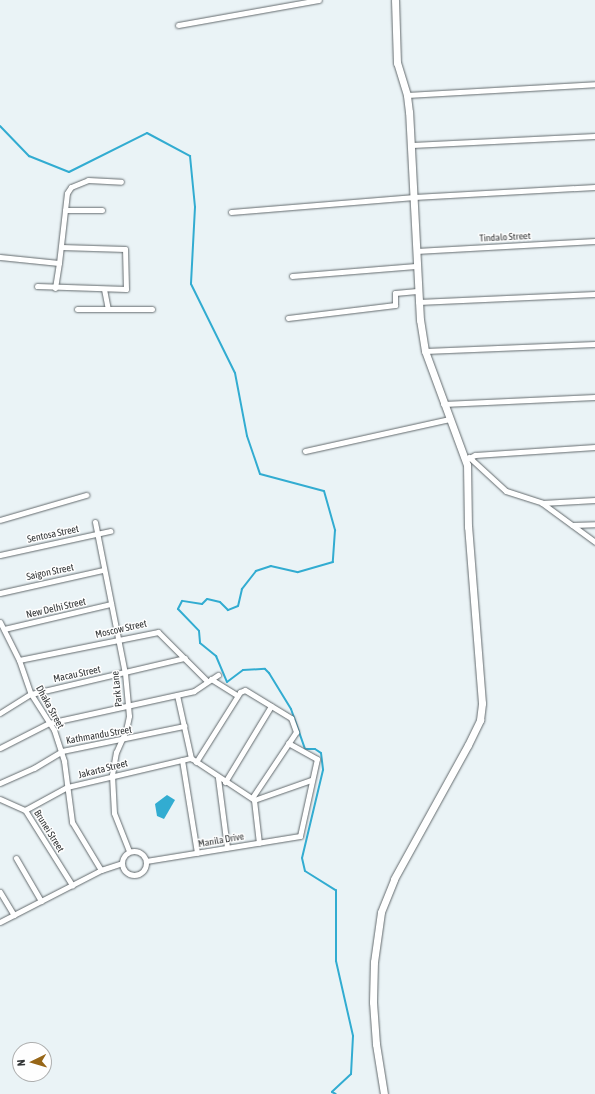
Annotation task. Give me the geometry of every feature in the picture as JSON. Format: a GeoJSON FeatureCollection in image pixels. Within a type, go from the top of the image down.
{"type":"FeatureCollection","features":[{"type":"Feature","properties":{"kind":"street"},"geometry":{"type":"LineString","coordinates":[[178,25],[319,0]]}},
{"type":"Feature","properties":{"kind":"street"},"geometry":{"type":"LineString","coordinates":[[384,1094],[376,1044],[373,1002],[374,962],[381,912],[394,879],[468,746],[480,720],[482,703],[468,527],[468,459],[443,404],[425,351],[417,291],[412,145],[407,95],[397,63],[394,0]]}},
{"type":"Feature","properties":{"kind":"street"},"geometry":{"type":"LineString","coordinates":[[407,95],[595,84]]}},
{"type":"Feature","properties":{"kind":"street"},"geometry":{"type":"LineString","coordinates":[[412,145],[595,136]]}},
{"type":"Feature","properties":{"kind":"street"},"geometry":{"type":"LineString","coordinates":[[55,288],[68,193],[77,183],[88,180],[121,182]]}},
{"type":"Feature","properties":{"kind":"street"},"geometry":{"type":"LineString","coordinates":[[231,212],[414,197],[595,187]]}},
{"type":"Feature","properties":{"kind":"street"},"geometry":{"type":"LineString","coordinates":[[65,210],[102,210]]}},
{"type":"Feature","properties":{"kind":"street","name":"Tindalo Street"},"geometry":{"type":"LineString","coordinates":[[416,251],[595,241]]}},
{"type":"Feature","properties":{"kind":"street"},"geometry":{"type":"LineString","coordinates":[[37,286],[55,288],[126,289],[125,249],[61,247]]}},
{"type":"Feature","properties":{"kind":"street"},"geometry":{"type":"LineString","coordinates":[[0,257],[58,263]]}},
{"type":"Feature","properties":{"kind":"street"},"geometry":{"type":"LineString","coordinates":[[292,276],[416,266]]}},
{"type":"Feature","properties":{"kind":"street"},"geometry":{"type":"LineString","coordinates":[[104,289],[108,309]]}},
{"type":"Feature","properties":{"kind":"street"},"geometry":{"type":"LineString","coordinates":[[288,318],[395,305],[395,293],[417,291]]}},
{"type":"Feature","properties":{"kind":"street"},"geometry":{"type":"LineString","coordinates":[[418,302],[595,294]]}},
{"type":"Feature","properties":{"kind":"street"},"geometry":{"type":"LineString","coordinates":[[77,309],[152,309]]}},
{"type":"Feature","properties":{"kind":"street"},"geometry":{"type":"LineString","coordinates":[[425,351],[595,344]]}},
{"type":"Feature","properties":{"kind":"street"},"geometry":{"type":"LineString","coordinates":[[443,404],[595,396]]}},
{"type":"Feature","properties":{"kind":"street"},"geometry":{"type":"LineString","coordinates":[[305,451],[450,419]]}},
{"type":"Feature","properties":{"kind":"street"},"geometry":{"type":"LineString","coordinates":[[468,459],[595,447]]}},
{"type":"Feature","properties":{"kind":"street"},"geometry":{"type":"LineString","coordinates":[[468,459],[506,491],[542,504],[595,542]]}},
{"type":"Feature","properties":{"kind":"street"},"geometry":{"type":"LineString","coordinates":[[0,520],[86,495]]}},
{"type":"Feature","properties":{"kind":"street"},"geometry":{"type":"LineString","coordinates":[[542,504],[595,500]]}},
{"type":"Feature","properties":{"kind":"street","name":"Park Lane"},"geometry":{"type":"LineString","coordinates":[[95,522],[103,570],[125,673],[128,706],[126,730],[121,741],[112,775],[114,813],[129,851]]}},
{"type":"Feature","properties":{"kind":"street"},"geometry":{"type":"LineString","coordinates":[[572,525],[595,524]]}},
{"type":"Feature","properties":{"kind":"street","name":"Sentosa Street"},"geometry":{"type":"LineString","coordinates":[[0,555],[110,532]]}},
{"type":"Feature","properties":{"kind":"street","name":"Saigon Street"},"geometry":{"type":"LineString","coordinates":[[0,593],[103,570]]}},
{"type":"Feature","properties":{"kind":"street","name":"New Delhi Street"},"geometry":{"type":"LineString","coordinates":[[4,629],[111,604]]}},
{"type":"Feature","properties":{"kind":"street","name":"Dhaka Street"},"geometry":{"type":"LineString","coordinates":[[0,622],[19,660],[31,694],[49,723],[62,751],[72,822],[101,870]]}},
{"type":"Feature","properties":{"kind":"street","name":"Moscow Street"},"geometry":{"type":"LineString","coordinates":[[19,660],[158,632],[209,680],[237,695]]}},
{"type":"Feature","properties":{"kind":"street","name":"Macau Street"},"geometry":{"type":"LineString","coordinates":[[0,713],[31,694],[185,658]]}},
{"type":"Feature","properties":{"kind":"street"},"geometry":{"type":"LineString","coordinates":[[0,748],[49,723],[194,691],[218,675]]}},
{"type":"Feature","properties":{"kind":"street"},"geometry":{"type":"LineString","coordinates":[[196,762],[237,695],[245,690],[290,718],[296,732],[253,799],[260,842]]}},
{"type":"Feature","properties":{"kind":"street"},"geometry":{"type":"LineString","coordinates":[[177,695],[191,758],[218,778],[253,799],[311,780],[317,759],[288,743]]}},
{"type":"Feature","properties":{"kind":"street"},"geometry":{"type":"LineString","coordinates":[[225,782],[271,706]]}},
{"type":"Feature","properties":{"kind":"street","name":"Kathmandu Street"},"geometry":{"type":"LineString","coordinates":[[0,783],[34,768],[62,751],[121,741],[184,726]]}},
{"type":"Feature","properties":{"kind":"street","name":"Jakarta Street"},"geometry":{"type":"LineString","coordinates":[[25,810],[67,787],[112,775],[191,758]]}},
{"type":"Feature","properties":{"kind":"street"},"geometry":{"type":"LineString","coordinates":[[182,760],[197,853]]}},
{"type":"Feature","properties":{"kind":"street"},"geometry":{"type":"LineString","coordinates":[[218,778],[227,848]]}},
{"type":"Feature","properties":{"kind":"street","name":"Manila Drive"},"geometry":{"type":"LineString","coordinates":[[146,861],[300,836],[311,780]]}},
{"type":"Feature","properties":{"kind":"street","name":"Brunei Street"},"geometry":{"type":"LineString","coordinates":[[0,799],[25,810],[72,885]]}},
{"type":"Feature","properties":{"kind":"street"},"geometry":{"type":"LineString","coordinates":[[129,851],[140,852],[146,861],[144,869],[135,875],[125,870],[122,864],[124,856],[129,851]]}},
{"type":"Feature","properties":{"kind":"street"},"geometry":{"type":"LineString","coordinates":[[16,858],[41,901]]}},
{"type":"Feature","properties":{"kind":"street"},"geometry":{"type":"LineString","coordinates":[[0,922],[101,870],[122,864]]}},
{"type":"Feature","properties":{"kind":"street"},"geometry":{"type":"LineString","coordinates":[[0,892],[14,915]]}},
{"type":"Feature","properties":{"kind":"water"},"geometry":{"type":"Polygon","coordinates":[[[167,795],[175,800],[164,819],[157,816],[155,804],[167,795]]]}},
{"type":"Feature","properties":{"kind":"waterway"},"geometry":{"type":"LineString","coordinates":[[0,126],[29,156],[69,172],[147,133],[190,156],[195,207],[191,284],[235,373],[247,436],[260,474],[324,491],[335,530],[333,562],[297,572],[271,566],[256,571],[242,589],[238,606],[228,610],[220,602],[207,599],[202,604],[182,601],[178,609],[199,631],[200,643],[216,656],[227,682],[243,670],[265,669],[269,673],[291,709],[305,749],[315,749],[321,753],[323,770],[302,858],[305,871],[336,890],[336,961],[353,1036],[351,1074],[332,1092],[336,1094]]}}]}
